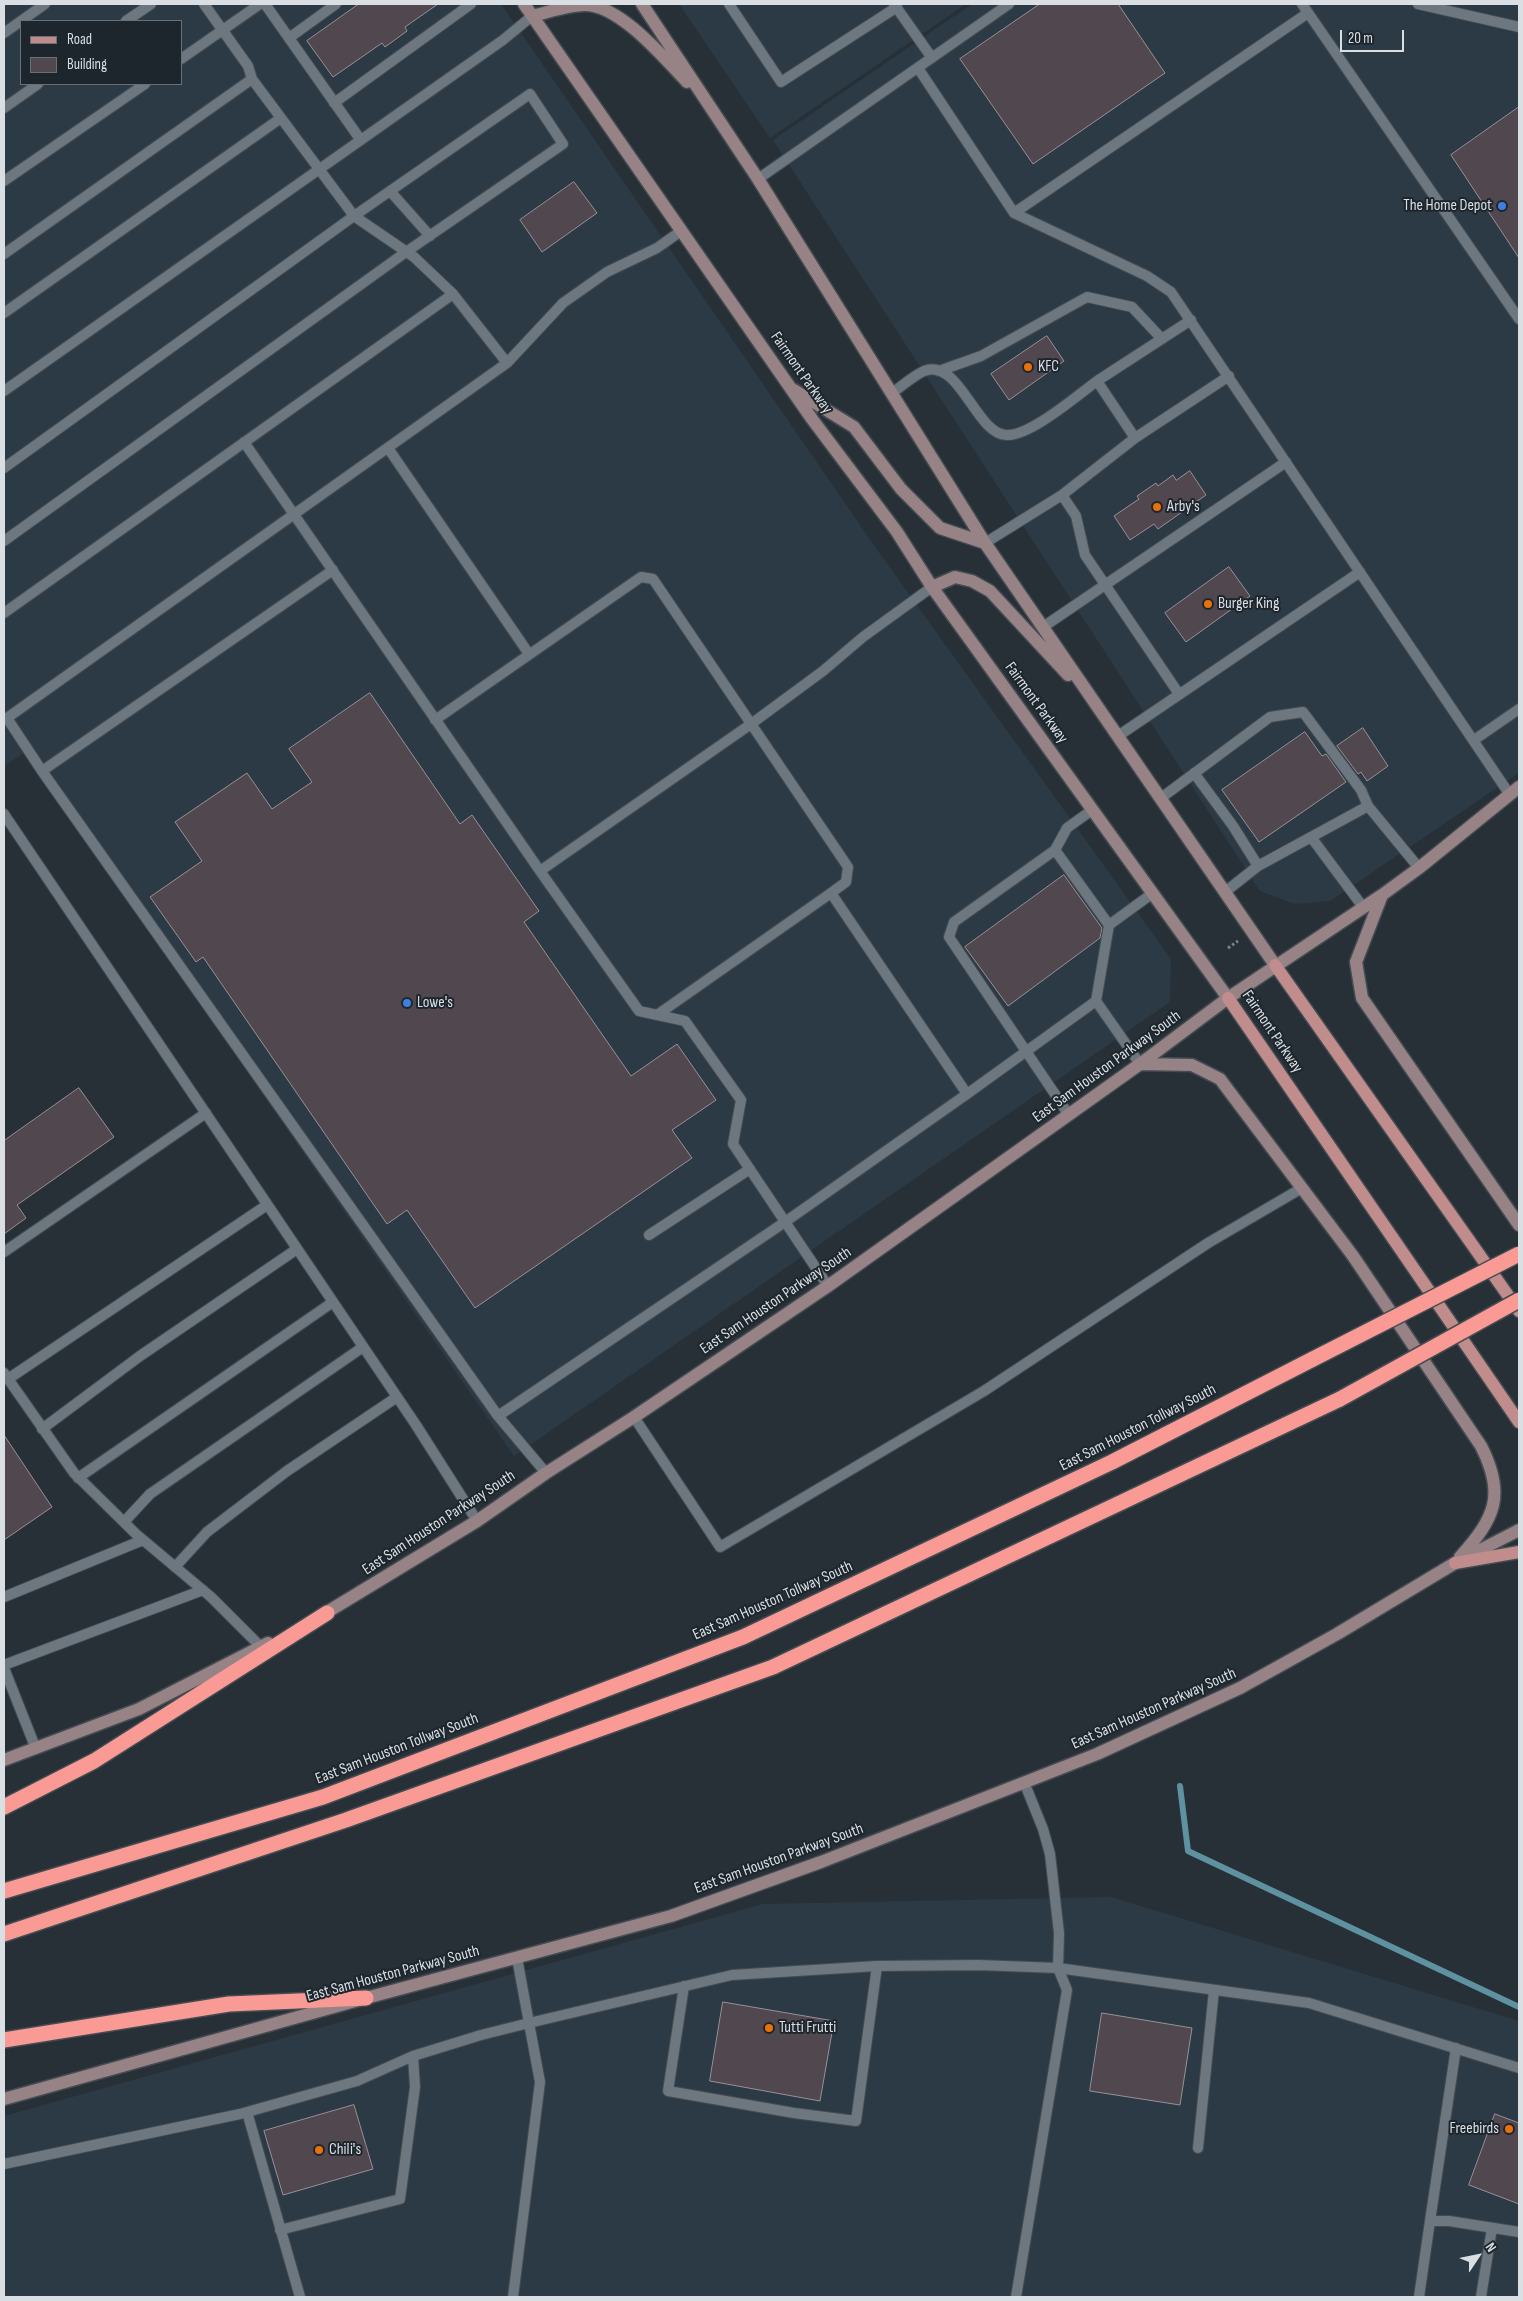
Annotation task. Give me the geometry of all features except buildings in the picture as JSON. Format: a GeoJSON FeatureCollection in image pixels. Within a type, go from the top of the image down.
{"type":"FeatureCollection","features":[{"type":"Feature","properties":{"kind":"highway","name":"East Sam Houston Tollway South"},"geometry":{"type":"LineString","coordinates":[[4,1891],[323,1797],[743,1637],[1112,1462],[1519,1254]]}},
{"type":"Feature","properties":{"kind":"highway"},"geometry":{"type":"LineString","coordinates":[[4,1934],[346,1820],[773,1667],[1340,1399],[1519,1300]]}},
{"type":"Feature","properties":{"kind":"highway"},"geometry":{"type":"LineString","coordinates":[[4,1807],[94,1761],[327,1613]]}},
{"type":"Feature","properties":{"kind":"highway"},"geometry":{"type":"LineString","coordinates":[[4,2040],[229,2004],[366,1998]]}},
{"type":"Feature","properties":{"kind":"main road","name":"Fairmont Parkway"},"geometry":{"type":"LineString","coordinates":[[524,4],[790,387],[897,532],[932,587],[1228,998],[1519,1422]]}},
{"type":"Feature","properties":{"kind":"main road"},"geometry":{"type":"LineString","coordinates":[[642,4],[758,179],[985,543],[1275,966],[1519,1310]]}},
{"type":"Feature","properties":{"kind":"main road"},"geometry":{"type":"LineString","coordinates":[[532,16],[587,5],[617,15],[643,38],[706,102]]}},
{"type":"Feature","properties":{"kind":"main road"},"geometry":{"type":"LineString","coordinates":[[790,387],[854,427],[901,489],[940,528],[985,543]]}},
{"type":"Feature","properties":{"kind":"main road"},"geometry":{"type":"LineString","coordinates":[[932,587],[955,577],[972,581],[990,591],[1097,706]]}},
{"type":"Feature","properties":{"kind":"main road","name":"East Sam Houston Parkway South"},"geometry":{"type":"LineString","coordinates":[[4,1760],[139,1709],[262,1647],[327,1613],[477,1521],[828,1286],[1140,1064],[1228,998],[1419,868],[1514,791]]}},
{"type":"Feature","properties":{"kind":"main road"},"geometry":{"type":"LineString","coordinates":[[1382,894],[1356,962],[1362,998],[1519,1225]]}},
{"type":"Feature","properties":{"kind":"main road"},"geometry":{"type":"LineString","coordinates":[[1140,1064],[1192,1065],[1220,1079],[1359,1264],[1481,1446],[1492,1469],[1494,1484],[1492,1510],[1478,1536],[1455,1562]]}},
{"type":"Feature","properties":{"kind":"main road","name":"East Sam Houston Parkway South"},"geometry":{"type":"LineString","coordinates":[[4,2100],[366,1998],[671,1916],[821,1862],[1098,1754],[1240,1688],[1337,1634],[1455,1562],[1519,1530]]}},
{"type":"Feature","properties":{"kind":"main road"},"geometry":{"type":"LineString","coordinates":[[1455,1562],[1519,1552]]}},
{"type":"Feature","properties":{"kind":"lane"},"geometry":{"type":"LineString","coordinates":[[22,20],[44,4]]}},
{"type":"Feature","properties":{"kind":"lane"},"geometry":{"type":"LineString","coordinates":[[127,20],[151,4]]}},
{"type":"Feature","properties":{"kind":"lane"},"geometry":{"type":"LineString","coordinates":[[204,4],[248,66],[252,79],[354,216],[406,252],[453,294],[507,363]]}},
{"type":"Feature","properties":{"kind":"lane"},"geometry":{"type":"LineString","coordinates":[[182,57],[260,4]]}},
{"type":"Feature","properties":{"kind":"lane"},"geometry":{"type":"LineString","coordinates":[[265,4],[360,139]]}},
{"type":"Feature","properties":{"kind":"lane"},"geometry":{"type":"LineString","coordinates":[[289,38],[336,4]]}},
{"type":"Feature","properties":{"kind":"lane"},"geometry":{"type":"LineString","coordinates":[[334,103],[471,4]]}},
{"type":"Feature","properties":{"kind":"lane"},"geometry":{"type":"LineString","coordinates":[[729,4],[781,82],[895,5],[932,58]]}},
{"type":"Feature","properties":{"kind":"lane"},"geometry":{"type":"LineString","coordinates":[[758,179],[1009,4]]}},
{"type":"Feature","properties":{"kind":"lane"},"geometry":{"type":"LineString","coordinates":[[1302,4],[1519,319]]}},
{"type":"Feature","properties":{"kind":"lane"},"geometry":{"type":"LineString","coordinates":[[1418,4],[1519,27]]}},
{"type":"Feature","properties":{"kind":"lane"},"geometry":{"type":"LineString","coordinates":[[1014,213],[1308,13]]}},
{"type":"Feature","properties":{"kind":"lane"},"geometry":{"type":"LineString","coordinates":[[4,391],[503,40],[532,16]]}},
{"type":"Feature","properties":{"kind":"lane"},"geometry":{"type":"LineString","coordinates":[[4,33],[20,21]]}},
{"type":"Feature","properties":{"kind":"lane"},"geometry":{"type":"LineString","coordinates":[[918,68],[1014,213],[1147,276],[1171,292],[1474,740],[1514,791]]}},
{"type":"Feature","properties":{"kind":"lane"},"geometry":{"type":"LineString","coordinates":[[4,254],[252,79]]}},
{"type":"Feature","properties":{"kind":"lane"},"geometry":{"type":"LineString","coordinates":[[4,108],[37,85]]}},
{"type":"Feature","properties":{"kind":"lane"},"geometry":{"type":"LineString","coordinates":[[4,181],[144,85]]}},
{"type":"Feature","properties":{"kind":"lane"},"geometry":{"type":"LineString","coordinates":[[4,468],[354,216],[530,94],[563,144],[406,252],[4,541]]}},
{"type":"Feature","properties":{"kind":"lane"},"geometry":{"type":"LineString","coordinates":[[4,313],[281,118]]}},
{"type":"Feature","properties":{"kind":"lane"},"geometry":{"type":"LineString","coordinates":[[390,191],[430,236]]}},
{"type":"Feature","properties":{"kind":"lane"},"geometry":{"type":"LineString","coordinates":[[546,1473],[498,1416],[6,719],[507,363],[563,303],[607,272],[657,248],[681,230]]}},
{"type":"Feature","properties":{"kind":"lane"},"geometry":{"type":"LineString","coordinates":[[4,613],[453,294]]}},
{"type":"Feature","properties":{"kind":"lane"},"geometry":{"type":"LineString","coordinates":[[892,393],[925,371],[939,371],[981,356],[1087,297],[1132,307],[1162,339]]}},
{"type":"Feature","properties":{"kind":"lane"},"geometry":{"type":"LineString","coordinates":[[939,371],[960,387],[988,428],[1006,436],[1027,431],[1097,381],[1191,320]]}},
{"type":"Feature","properties":{"kind":"lane"},"geometry":{"type":"LineString","coordinates":[[985,543],[1062,495],[1135,438],[1229,376]]}},
{"type":"Feature","properties":{"kind":"lane"},"geometry":{"type":"LineString","coordinates":[[1097,381],[1135,438]]}},
{"type":"Feature","properties":{"kind":"lane"},"geometry":{"type":"LineString","coordinates":[[244,442],[540,871],[640,1011],[685,1021],[741,1100],[733,1144],[828,1286]]}},
{"type":"Feature","properties":{"kind":"lane"},"geometry":{"type":"LineString","coordinates":[[388,448],[530,654]]}},
{"type":"Feature","properties":{"kind":"lane"},"geometry":{"type":"LineString","coordinates":[[1043,627],[1286,462]]}},
{"type":"Feature","properties":{"kind":"lane"},"geometry":{"type":"LineString","coordinates":[[1062,495],[1076,516],[1086,555],[1179,694]]}},
{"type":"Feature","properties":{"kind":"lane"},"geometry":{"type":"LineString","coordinates":[[42,771],[333,570]]}},
{"type":"Feature","properties":{"kind":"lane"},"geometry":{"type":"LineString","coordinates":[[1118,736],[1360,572]]}},
{"type":"Feature","properties":{"kind":"lane"},"geometry":{"type":"LineString","coordinates":[[435,720],[641,577],[653,579],[848,866],[846,882],[657,1015]]}},
{"type":"Feature","properties":{"kind":"lane"},"geometry":{"type":"LineString","coordinates":[[540,871],[824,672],[863,637],[932,587]]}},
{"type":"Feature","properties":{"kind":"lane"},"geometry":{"type":"LineString","coordinates":[[1474,740],[1519,709]]}},
{"type":"Feature","properties":{"kind":"lane"},"geometry":{"type":"LineString","coordinates":[[1161,798],[1270,717],[1303,712],[1361,790],[1368,806],[1419,868]]}},
{"type":"Feature","properties":{"kind":"lane"},"geometry":{"type":"LineString","coordinates":[[1194,773],[1233,826],[1258,866]]}},
{"type":"Feature","properties":{"kind":"lane"},"geometry":{"type":"LineString","coordinates":[[1225,892],[1258,866],[1368,806]]}},
{"type":"Feature","properties":{"kind":"lane"},"geometry":{"type":"LineString","coordinates":[[1070,1114],[949,937],[954,922],[1055,850],[1067,828],[1092,810]]}},
{"type":"Feature","properties":{"kind":"lane"},"geometry":{"type":"LineString","coordinates":[[4,814],[397,1397],[477,1521]]}},
{"type":"Feature","properties":{"kind":"lane"},"geometry":{"type":"LineString","coordinates":[[1311,837],[1364,907]]}},
{"type":"Feature","properties":{"kind":"lane"},"geometry":{"type":"LineString","coordinates":[[1055,850],[1110,925]]}},
{"type":"Feature","properties":{"kind":"lane"},"geometry":{"type":"LineString","coordinates":[[831,893],[967,1094]]}},
{"type":"Feature","properties":{"kind":"lane"},"geometry":{"type":"LineString","coordinates":[[498,1416],[785,1222],[1096,1001],[1110,925],[1152,893]]}},
{"type":"Feature","properties":{"kind":"lane"},"geometry":{"type":"LineString","coordinates":[[1096,1001],[1140,1064]]}},
{"type":"Feature","properties":{"kind":"lane"},"geometry":{"type":"LineString","coordinates":[[4,1252],[206,1113]]}},
{"type":"Feature","properties":{"kind":"lane"},"geometry":{"type":"LineString","coordinates":[[649,1235],[750,1170]]}},
{"type":"Feature","properties":{"kind":"lane"},"geometry":{"type":"LineString","coordinates":[[634,1417],[720,1547],[984,1391],[1208,1243],[1302,1188]]}},
{"type":"Feature","properties":{"kind":"lane"},"geometry":{"type":"LineString","coordinates":[[262,1647],[203,1590],[143,1540],[78,1478],[6,1376],[267,1205]]}},
{"type":"Feature","properties":{"kind":"lane"},"geometry":{"type":"LineString","coordinates":[[42,1429],[140,1356],[297,1249]]}},
{"type":"Feature","properties":{"kind":"lane"},"geometry":{"type":"LineString","coordinates":[[78,1478],[333,1302]]}},
{"type":"Feature","properties":{"kind":"lane"},"geometry":{"type":"LineString","coordinates":[[124,1522],[150,1494],[363,1347]]}},
{"type":"Feature","properties":{"kind":"lane"},"geometry":{"type":"LineString","coordinates":[[175,1567],[206,1532],[288,1471],[397,1397]]}},
{"type":"Feature","properties":{"kind":"lane"},"geometry":{"type":"LineString","coordinates":[[4,1597],[143,1540]]}},
{"type":"Feature","properties":{"kind":"lane"},"geometry":{"type":"LineString","coordinates":[[36,1749],[4,1666],[203,1590]]}},
{"type":"Feature","properties":{"kind":"lane"},"geometry":{"type":"LineString","coordinates":[[1016,2297],[1067,1990],[1058,1968],[1059,1933],[1050,1854],[1043,1829],[1024,1782]]}},
{"type":"Feature","properties":{"kind":"lane"},"geometry":{"type":"LineString","coordinates":[[512,2297],[540,2082],[516,1958]]}},
{"type":"Feature","properties":{"kind":"lane"},"geometry":{"type":"LineString","coordinates":[[4,2164],[247,2112],[357,2081],[413,2056],[481,2035],[732,1974],[877,1966],[978,1965],[1058,1968],[1309,2003],[1519,2068]]}},
{"type":"Feature","properties":{"kind":"lane"},"geometry":{"type":"LineString","coordinates":[[684,1986],[668,2091],[794,2113],[856,2121],[877,1966]]}},
{"type":"Feature","properties":{"kind":"lane"},"geometry":{"type":"LineString","coordinates":[[1198,2148],[1214,1990]]}},
{"type":"Feature","properties":{"kind":"lane"},"geometry":{"type":"LineString","coordinates":[[1419,2297],[1456,2048]]}},
{"type":"Feature","properties":{"kind":"lane"},"geometry":{"type":"LineString","coordinates":[[280,2230],[400,2199],[414,2087],[413,2056]]}},
{"type":"Feature","properties":{"kind":"lane"},"geometry":{"type":"LineString","coordinates":[[247,2112],[300,2297]]}},
{"type":"Feature","properties":{"kind":"lane"},"geometry":{"type":"LineString","coordinates":[[1430,2221],[1450,2221],[1519,2232]]}},
{"type":"Feature","properties":{"kind":"lane"},"geometry":{"type":"LineString","coordinates":[[1481,2297],[1492,2228]]}},
{"type":"Feature","properties":{"kind":"path"},"geometry":{"type":"LineString","coordinates":[[1228,948],[1240,940]]}},
{"type":"Feature","properties":{"kind":"shaded area"},"geometry":{"type":"Polygon","coordinates":[[[4,4],[501,4],[878,551],[1171,959],[1170,1002],[514,1456],[25,752],[4,766],[4,4]]]}},
{"type":"Feature","properties":{"kind":"shaded area"},"geometry":{"type":"Polygon","coordinates":[[[679,4],[966,4],[770,138],[679,4]]]}},
{"type":"Feature","properties":{"kind":"shaded area"},"geometry":{"type":"Polygon","coordinates":[[[972,4],[1519,5],[1519,773],[1330,901],[1295,904],[1260,891],[773,140],[972,4]]]}},
{"type":"Feature","properties":{"kind":"shaded area"},"geometry":{"type":"Polygon","coordinates":[[[1111,1897],[1519,2021],[1519,2297],[4,2297],[4,2116],[763,1904],[1111,1897]]]}},
{"type":"Feature","properties":{"kind":"waterway"},"geometry":{"type":"LineString","coordinates":[[1180,1786],[1188,1851],[1519,2007]]}},
{"type":"Feature","properties":{"kind":"place","name":"The Home Depot"},"geometry":{"type":"Point","coordinates":[1502,206]}},
{"type":"Feature","properties":{"kind":"place","name":"KFC"},"geometry":{"type":"Point","coordinates":[1028,367]}},
{"type":"Feature","properties":{"kind":"place","name":"Arby's"},"geometry":{"type":"Point","coordinates":[1157,507]}},
{"type":"Feature","properties":{"kind":"place","name":"Burger King"},"geometry":{"type":"Point","coordinates":[1208,604]}},
{"type":"Feature","properties":{"kind":"place","name":"Lowe's"},"geometry":{"type":"Point","coordinates":[407,1003]}},
{"type":"Feature","properties":{"kind":"place","name":"Tutti Frutti"},"geometry":{"type":"Point","coordinates":[769,2028]}},
{"type":"Feature","properties":{"kind":"place","name":"Freebirds"},"geometry":{"type":"Point","coordinates":[1509,2129]}},
{"type":"Feature","properties":{"kind":"place","name":"Chili's"},"geometry":{"type":"Point","coordinates":[319,2150]}}]}
